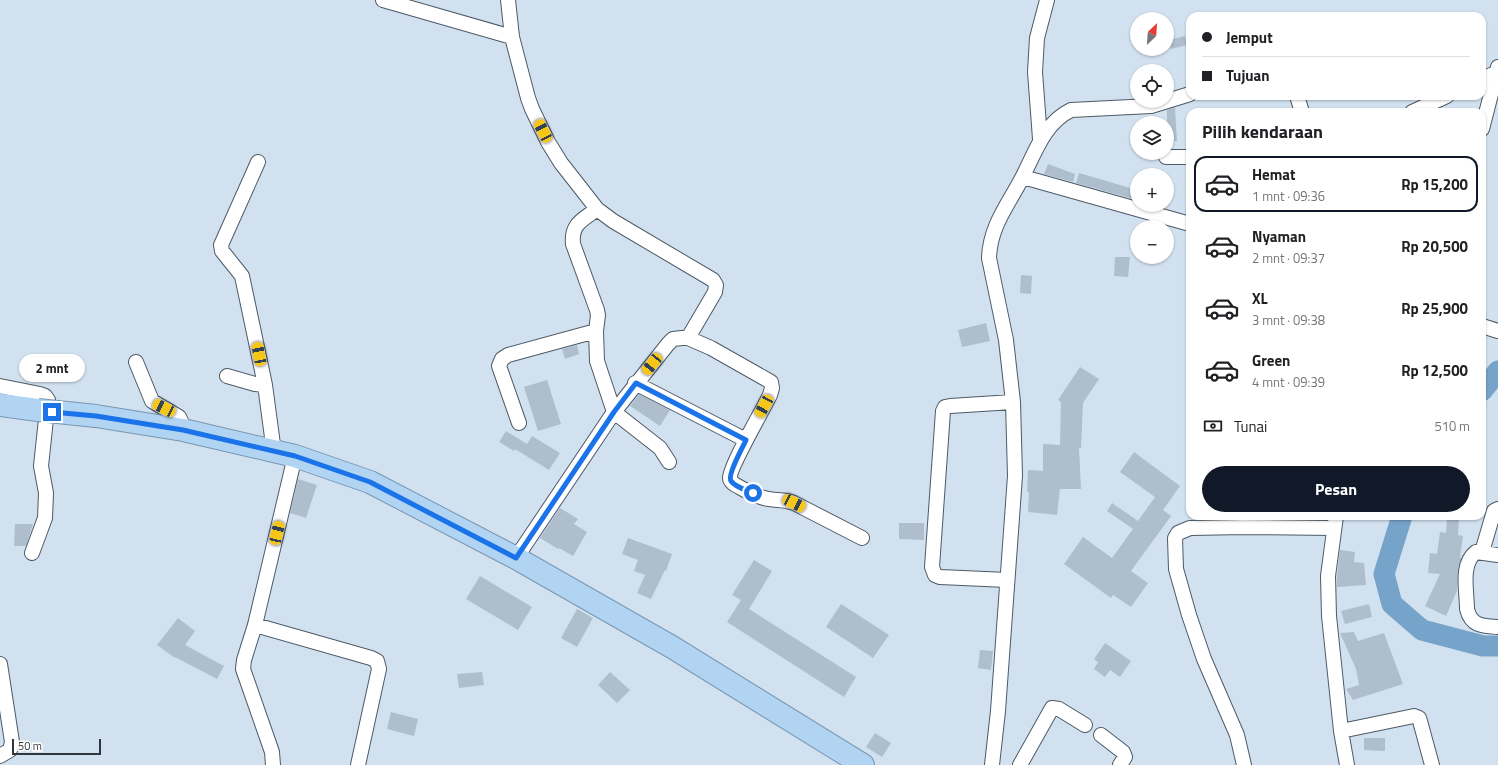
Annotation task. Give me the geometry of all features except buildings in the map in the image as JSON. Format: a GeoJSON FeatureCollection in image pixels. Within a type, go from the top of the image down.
{"type":"FeatureCollection","features":[{"type":"Feature","properties":{"kind":"highway"},"geometry":{"type":"LineString","coordinates":[[0,405],[96,416],[183,430],[295,456],[370,482],[516,558],[672,647],[863,765]]}},
{"type":"Feature","properties":{"kind":"street"},"geometry":{"type":"LineString","coordinates":[[383,0],[512,37]]}},
{"type":"Feature","properties":{"kind":"street"},"geometry":{"type":"LineString","coordinates":[[508,0],[512,37],[528,98],[548,142],[561,162],[597,209],[619,226],[713,280],[716,285],[715,292],[688,338]]}},
{"type":"Feature","properties":{"kind":"street"},"geometry":{"type":"LineString","coordinates":[[1040,139],[1035,72],[1037,38],[1047,0]]}},
{"type":"Feature","properties":{"kind":"street"},"geometry":{"type":"LineString","coordinates":[[1486,78],[1498,70]]}},
{"type":"Feature","properties":{"kind":"street"},"geometry":{"type":"LineString","coordinates":[[1486,114],[1498,70]]}},
{"type":"Feature","properties":{"kind":"street"},"geometry":{"type":"LineString","coordinates":[[992,765],[998,711],[1015,476],[1013,402],[1006,340],[990,268],[989,246],[996,224],[1023,177],[1040,139],[1061,115],[1071,110],[1151,106],[1186,95]]}},
{"type":"Feature","properties":{"kind":"street"},"geometry":{"type":"LineString","coordinates":[[1421,108],[1438,100]]}},
{"type":"Feature","properties":{"kind":"street"},"geometry":{"type":"LineString","coordinates":[[1174,157],[1186,157]]}},
{"type":"Feature","properties":{"kind":"street"},"geometry":{"type":"LineString","coordinates":[[258,162],[221,245],[222,251],[242,276],[265,385],[274,452]]}},
{"type":"Feature","properties":{"kind":"street"},"geometry":{"type":"LineString","coordinates":[[1023,177],[1186,223]]}},
{"type":"Feature","properties":{"kind":"street"},"geometry":{"type":"LineString","coordinates":[[597,209],[578,222],[573,231],[573,244],[596,305],[598,315],[596,331],[597,362],[614,412],[660,448],[669,462]]}},
{"type":"Feature","properties":{"kind":"street"},"geometry":{"type":"LineString","coordinates":[[519,423],[499,366],[502,359],[508,355],[596,331]]}},
{"type":"Feature","properties":{"kind":"street"},"geometry":{"type":"LineString","coordinates":[[516,558],[614,412],[668,344],[673,340],[682,338],[688,338],[711,348],[771,382],[772,388],[770,395],[731,472],[731,481],[741,488],[764,498],[788,500],[862,538]]}},
{"type":"Feature","properties":{"kind":"street"},"geometry":{"type":"LineString","coordinates":[[136,362],[152,401],[179,417],[182,421],[183,430]]}},
{"type":"Feature","properties":{"kind":"street"},"geometry":{"type":"LineString","coordinates":[[227,376],[255,384],[265,385]]}},
{"type":"Feature","properties":{"kind":"street"},"geometry":{"type":"LineString","coordinates":[[636,383],[746,440]]}},
{"type":"Feature","properties":{"kind":"street"},"geometry":{"type":"LineString","coordinates":[[0,386],[40,394],[46,396],[48,400],[41,466],[46,493],[45,518],[32,553]]}},
{"type":"Feature","properties":{"kind":"street"},"geometry":{"type":"LineString","coordinates":[[1007,580],[940,577],[936,575],[932,567],[943,411],[945,407],[950,406],[1013,402]]}},
{"type":"Feature","properties":{"kind":"street"},"geometry":{"type":"LineString","coordinates":[[273,765],[272,752],[243,669],[244,660],[255,625],[295,456]]}},
{"type":"Feature","properties":{"kind":"street"},"geometry":{"type":"LineString","coordinates":[[1482,552],[1494,511],[1498,509]]}},
{"type":"Feature","properties":{"kind":"street"},"geometry":{"type":"LineString","coordinates":[[1244,765],[1237,735],[1204,659],[1189,615],[1176,569],[1175,538],[1178,533],[1190,528],[1335,522],[1328,576],[1329,616],[1341,731],[1347,765]]}},
{"type":"Feature","properties":{"kind":"street"},"geometry":{"type":"LineString","coordinates":[[1498,555],[1476,552],[1471,556],[1466,568],[1467,609],[1471,620],[1482,626],[1498,627]]}},
{"type":"Feature","properties":{"kind":"street"},"geometry":{"type":"LineString","coordinates":[[255,625],[377,661],[378,669],[358,765]]}},
{"type":"Feature","properties":{"kind":"street"},"geometry":{"type":"LineString","coordinates":[[0,664],[12,742],[10,750],[0,756]]}},
{"type":"Feature","properties":{"kind":"street"},"geometry":{"type":"LineString","coordinates":[[1020,765],[1052,708],[1059,709],[1085,725]]}},
{"type":"Feature","properties":{"kind":"street"},"geometry":{"type":"LineString","coordinates":[[1341,731],[1414,716],[1419,718],[1432,765]]}},
{"type":"Feature","properties":{"kind":"street"},"geometry":{"type":"LineString","coordinates":[[1101,735],[1123,752],[1125,757],[1120,765]]}},
{"type":"Feature","properties":{"kind":"waterway"},"geometry":{"type":"LineString","coordinates":[[1486,386],[1498,371]]}},
{"type":"Feature","properties":{"kind":"waterway"},"geometry":{"type":"LineString","coordinates":[[1401,520],[1384,574],[1392,604],[1422,630],[1483,646],[1498,646]]}},
{"type":"Feature","properties":{"kind":"route"},"geometry":{"type":"LineString","coordinates":[[52,412],[96,416],[183,430],[295,456],[370,482],[516,558],[614,412],[636,383],[746,440],[731,472],[730,478],[731,481],[741,488],[753,493]]}}]}
